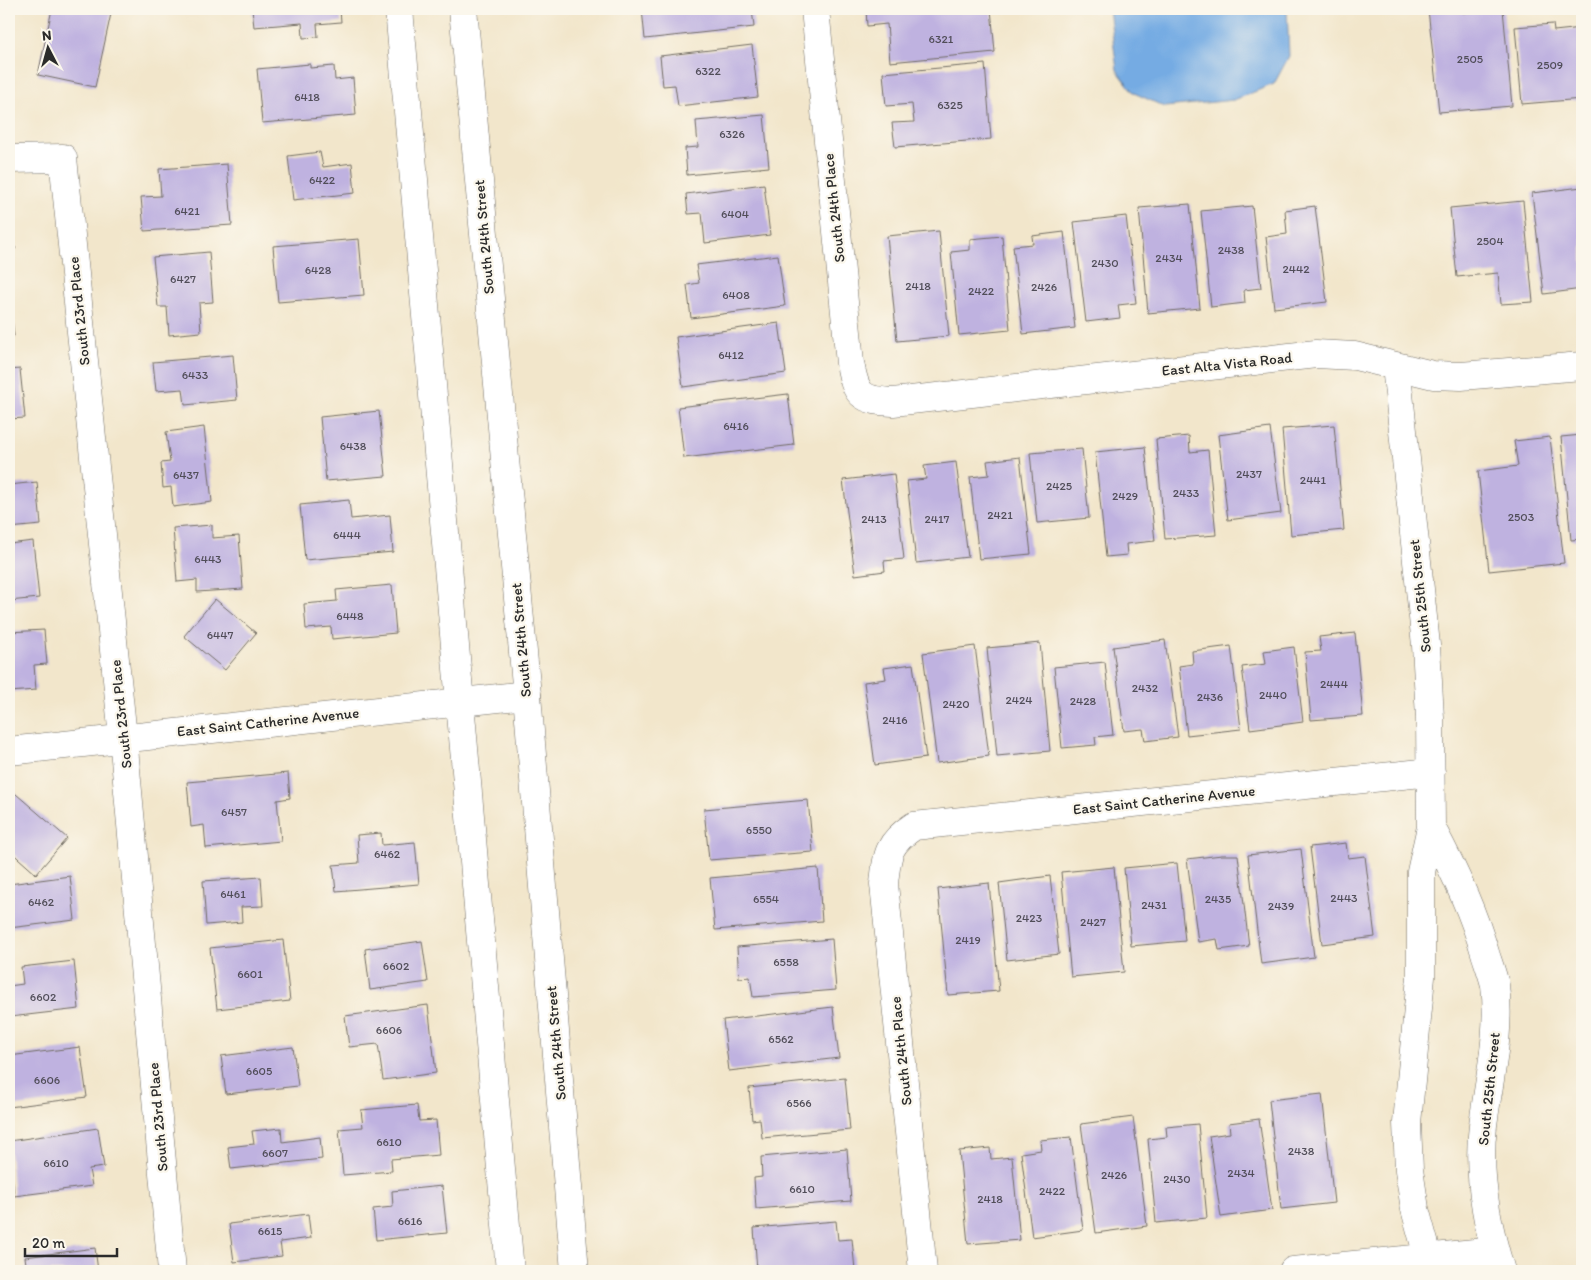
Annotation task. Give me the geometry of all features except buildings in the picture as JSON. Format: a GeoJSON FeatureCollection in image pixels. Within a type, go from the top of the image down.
{"type":"FeatureCollection","features":[{"type":"Feature","properties":{"kind":"street"},"geometry":{"type":"LineString","coordinates":[[399,9],[510,1271]]}},
{"type":"Feature","properties":{"kind":"street","name":"South 24th Street"},"geometry":{"type":"LineString","coordinates":[[463,9],[527,695],[575,1271]]}},
{"type":"Feature","properties":{"kind":"street","name":"South 24th Place"},"geometry":{"type":"LineString","coordinates":[[815,9],[850,363],[854,386],[870,400]]}},
{"type":"Feature","properties":{"kind":"street","name":"South 23rd Place"},"geometry":{"type":"LineString","coordinates":[[9,159],[63,158],[123,737],[172,1271]]}},
{"type":"Feature","properties":{"kind":"street","name":"East Alta Vista Road"},"geometry":{"type":"LineString","coordinates":[[870,400],[893,402],[1316,354],[1355,356],[1433,375],[1461,376],[1582,366]]}},
{"type":"Feature","properties":{"kind":"street","name":"South 25th Street"},"geometry":{"type":"LineString","coordinates":[[1396,366],[1426,646],[1431,772],[1431,827],[1421,872],[1420,977],[1408,1123],[1409,1170],[1415,1209],[1430,1264]]}},
{"type":"Feature","properties":{"kind":"street","name":"East Saint Catherine Avenue"},"geometry":{"type":"LineString","coordinates":[[9,751],[123,737],[527,695]]}},
{"type":"Feature","properties":{"kind":"street","name":"East Saint Catherine Avenue"},"geometry":{"type":"LineString","coordinates":[[900,835],[914,826],[1431,772]]}},
{"type":"Feature","properties":{"kind":"street","name":"South 25th Street"},"geometry":{"type":"LineString","coordinates":[[1431,827],[1452,868],[1478,929],[1494,985],[1496,1038],[1482,1127],[1482,1177],[1498,1261]]}},
{"type":"Feature","properties":{"kind":"street","name":"South 24th Place"},"geometry":{"type":"LineString","coordinates":[[900,835],[887,853],[884,884],[923,1271]]}},
{"type":"Feature","properties":{"kind":"street"},"geometry":{"type":"LineString","coordinates":[[1293,1271],[1498,1261]]}},
{"type":"Feature","properties":{"kind":"water"},"geometry":{"type":"Polygon","coordinates":[[[1109,9],[1287,9],[1289,56],[1274,84],[1234,100],[1165,107],[1134,93],[1117,70],[1109,9]]]}}]}
